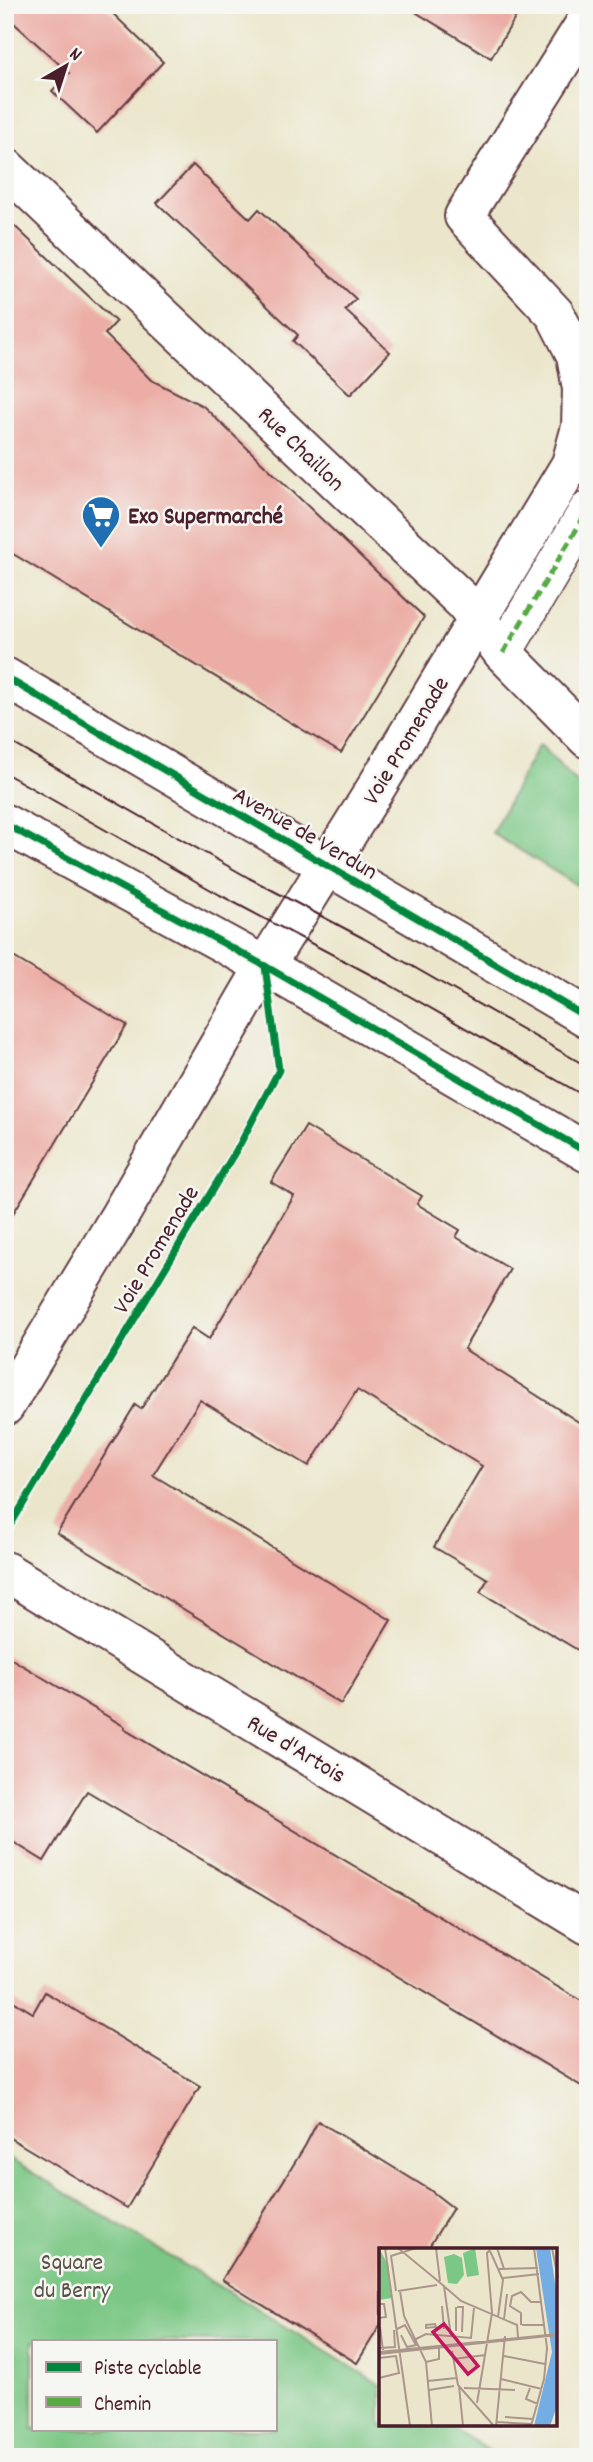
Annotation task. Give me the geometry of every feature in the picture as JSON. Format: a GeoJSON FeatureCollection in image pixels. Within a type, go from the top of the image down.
{"type":"FeatureCollection","features":[{"type":"Feature","properties":{"kind":"street","name":"Voie Promenade"},"geometry":{"type":"LineString","coordinates":[[5,1406],[265,966],[571,464],[581,427],[582,389],[576,355],[555,314],[464,216],[588,19]]}},
{"type":"Feature","properties":{"kind":"street","name":"Rue Chaillon"},"geometry":{"type":"LineString","coordinates":[[5,167],[465,603],[503,653],[588,739]]}},
{"type":"Feature","properties":{"kind":"street"},"geometry":{"type":"LineString","coordinates":[[503,653],[588,510]]}},
{"type":"Feature","properties":{"kind":"street","name":"Avenue de Verdun"},"geometry":{"type":"LineString","coordinates":[[5,677],[588,1018]]}},
{"type":"Feature","properties":{"kind":"street"},"geometry":{"type":"LineString","coordinates":[[5,824],[265,966],[588,1153]]}},
{"type":"Feature","properties":{"kind":"street","name":"Rue d'Artois"},"geometry":{"type":"LineString","coordinates":[[5,1570],[588,1925]]}},
{"type":"Feature","properties":{"kind":"green space"},"geometry":{"type":"Polygon","coordinates":[[[539,744],[588,794],[588,892],[492,833],[539,744]]]}},
{"type":"Feature","properties":{"kind":"green space","name":"Square du Berry"},"geometry":{"type":"Polygon","coordinates":[[[5,2156],[379,2384],[379,2427],[451,2427],[499,2457],[5,2457],[5,2156]]]}},
{"type":"Feature","properties":{"kind":"building"},"geometry":{"type":"Polygon","coordinates":[[[5,5],[104,5],[163,62],[97,133],[52,91],[69,73],[5,15],[5,5]]]}},
{"type":"Feature","properties":{"kind":"building"},"geometry":{"type":"Polygon","coordinates":[[[404,5],[523,5],[491,58],[404,5]]]}},
{"type":"Feature","properties":{"kind":"building"},"geometry":{"type":"Polygon","coordinates":[[[193,165],[250,219],[259,209],[356,299],[345,310],[390,352],[350,395],[293,341],[298,335],[157,203],[193,165]]]}},
{"type":"Feature","properties":{"kind":"building"},"geometry":{"type":"Polygon","coordinates":[[[5,217],[116,322],[105,334],[151,380],[203,406],[424,617],[341,753],[5,549],[5,217]]]}},
{"type":"Feature","properties":{"kind":"building"},"geometry":{"type":"Polygon","coordinates":[[[5,952],[127,1025],[5,1227],[5,952]]]}},
{"type":"Feature","properties":{"kind":"building"},"geometry":{"type":"Polygon","coordinates":[[[306,1126],[422,1196],[417,1204],[460,1230],[456,1237],[510,1269],[464,1349],[588,1428],[588,1656],[480,1592],[488,1579],[434,1547],[482,1466],[357,1390],[309,1466],[200,1400],[153,1475],[391,1620],[341,1704],[57,1533],[135,1405],[141,1409],[192,1328],[209,1339],[294,1196],[271,1182],[306,1126]]]}},
{"type":"Feature","properties":{"kind":"building"},"geometry":{"type":"Polygon","coordinates":[[[5,1655],[125,1727],[124,1729],[588,2005],[588,2090],[87,1791],[44,1861],[5,1837],[5,1655]]]}},
{"type":"Feature","properties":{"kind":"building"},"geometry":{"type":"Polygon","coordinates":[[[45,1992],[200,2086],[127,2208],[5,2135],[5,1996],[33,2013],[45,1992]]]}},
{"type":"Feature","properties":{"kind":"building"},"geometry":{"type":"Polygon","coordinates":[[[318,2121],[430,2190],[453,2208],[428,2248],[379,2248],[379,2327],[357,2363],[222,2280],[318,2121]]]}},
{"type":"Feature","properties":{"kind":"tram line"},"geometry":{"type":"LineString","coordinates":[[5,739],[249,878],[363,938],[588,1067]]}},
{"type":"Feature","properties":{"kind":"tram line"},"geometry":{"type":"LineString","coordinates":[[5,773],[220,895],[390,985],[588,1098]]}},
{"type":"Feature","properties":{"kind":"marked path"},"geometry":{"type":"LineString","coordinates":[[503,653],[588,510]]}},
{"type":"Feature","properties":{"kind":"cycle path"},"geometry":{"type":"LineString","coordinates":[[5,677],[588,1018]]}},
{"type":"Feature","properties":{"kind":"cycle path"},"geometry":{"type":"LineString","coordinates":[[5,824],[265,966],[588,1153]]}},
{"type":"Feature","properties":{"kind":"cycle path"},"geometry":{"type":"LineString","coordinates":[[5,1534],[240,1144],[279,1070],[265,966]]}},
{"type":"Feature","properties":{"kind":"place","name":"Exo Supermarché"},"geometry":{"type":"Point","coordinates":[101,549]}}]}
